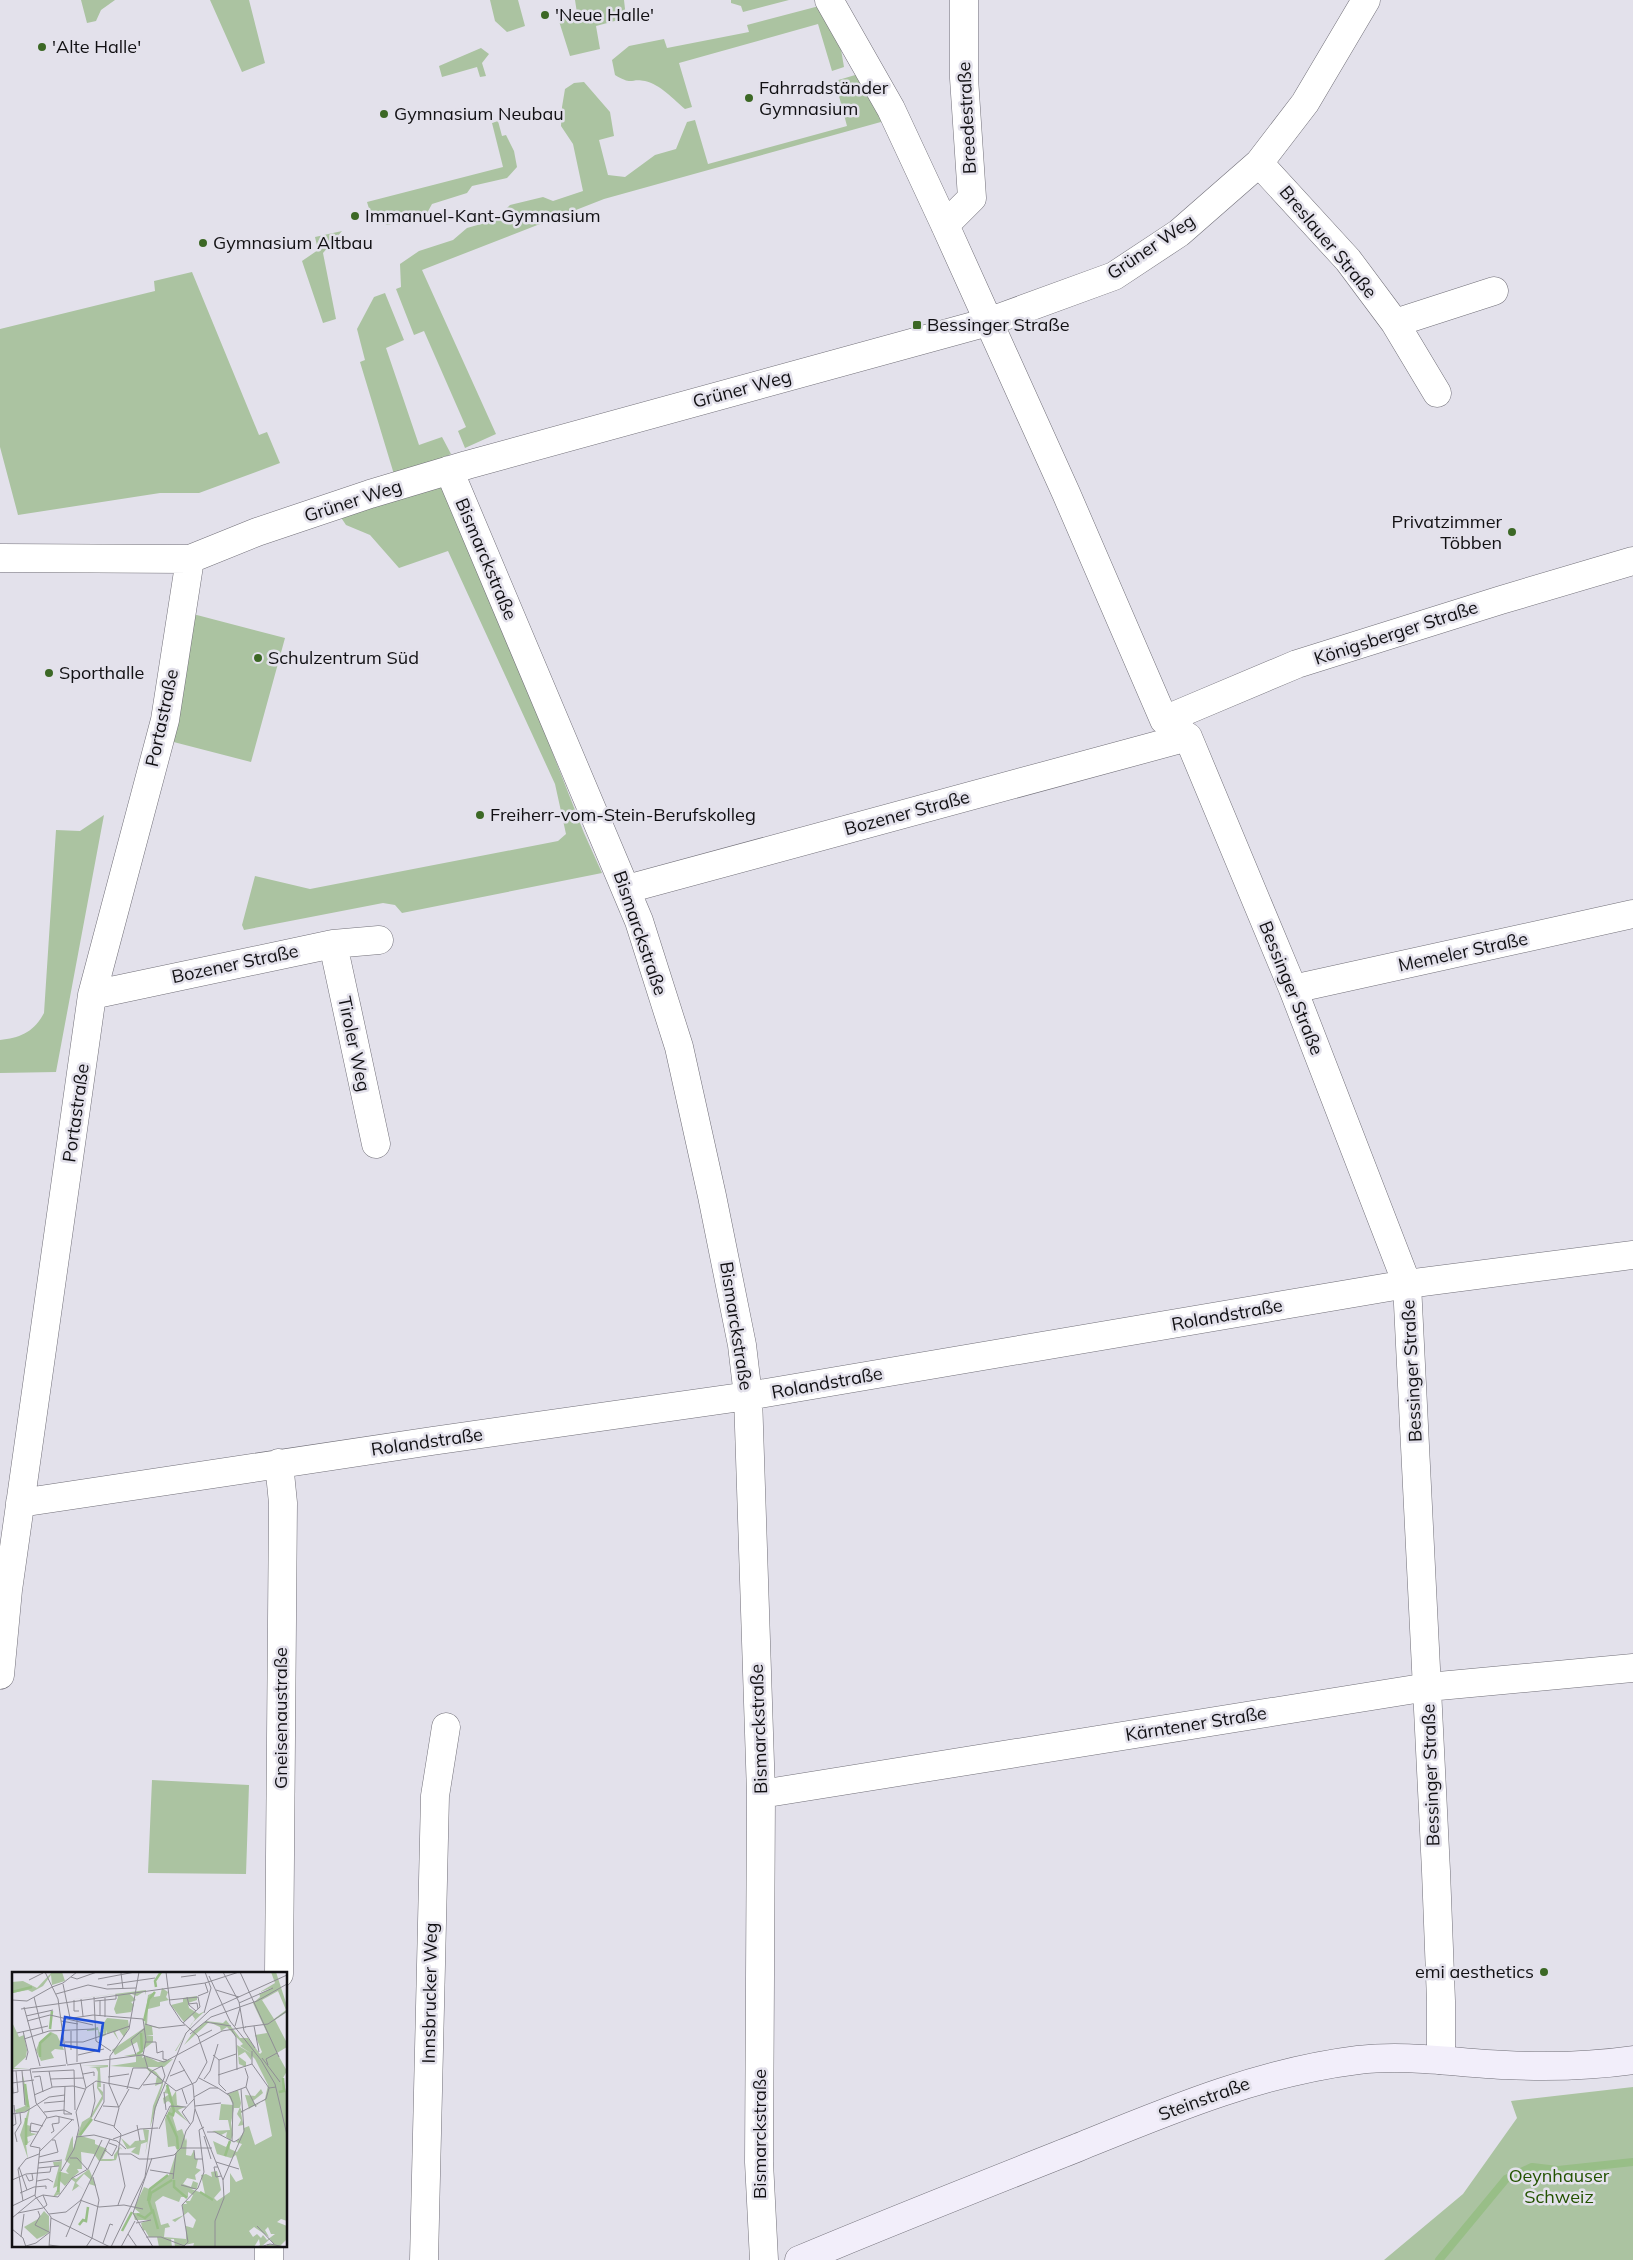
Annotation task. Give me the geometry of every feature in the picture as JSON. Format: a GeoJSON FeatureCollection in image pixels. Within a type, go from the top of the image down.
{"type":"FeatureCollection","features":[{"type":"Feature","properties":{"kind":"main road","name":"Steinstraße"},"geometry":{"type":"LineString","coordinates":[[800,2260],[1084,2145],[1251,2082],[1304,2069],[1360,2060],[1401,2058],[1506,2065],[1575,2066],[1633,2060]]}},
{"type":"Feature","properties":{"kind":"street"},"geometry":{"type":"LineString","coordinates":[[829,0],[891,109],[945,225],[1066,493],[1164,720],[1188,737]]}},
{"type":"Feature","properties":{"kind":"street","name":"Breedestraße"},"geometry":{"type":"LineString","coordinates":[[945,225],[972,198],[964,78],[964,0]]}},
{"type":"Feature","properties":{"kind":"street","name":"Grüner Weg"},"geometry":{"type":"LineString","coordinates":[[0,558],[190,559],[266,529],[370,494],[449,470],[988,322],[1114,276],[1179,233],[1259,163],[1305,102],[1366,0]]}},
{"type":"Feature","properties":{"kind":"street","name":"Breslauer Straße"},"geometry":{"type":"LineString","coordinates":[[1259,163],[1348,260],[1395,323],[1437,393]]}},
{"type":"Feature","properties":{"kind":"street"},"geometry":{"type":"LineString","coordinates":[[1395,323],[1494,291]]}},
{"type":"Feature","properties":{"kind":"street","name":"Bismarckstraße"},"geometry":{"type":"LineString","coordinates":[[449,470],[639,921],[678,1047],[712,1196],[742,1345],[748,1396],[761,1794],[760,2162],[764,2260]]}},
{"type":"Feature","properties":{"kind":"street","name":"Portastraße"},"geometry":{"type":"LineString","coordinates":[[0,1675],[4,1593],[20,1503],[92,995],[140,818],[164,720],[190,559]]}},
{"type":"Feature","properties":{"kind":"street","name":"Königsberger Straße"},"geometry":{"type":"LineString","coordinates":[[1164,720],[1296,664],[1633,561]]}},
{"type":"Feature","properties":{"kind":"street","name":"Bozener Straße"},"geometry":{"type":"LineString","coordinates":[[627,889],[1188,737]]}},
{"type":"Feature","properties":{"kind":"street","name":"Bessinger Straße"},"geometry":{"type":"LineString","coordinates":[[1188,737],[1293,989],[1407,1284],[1428,1687],[1441,2001],[1441,2060]]}},
{"type":"Feature","properties":{"kind":"street","name":"Memeler Straße"},"geometry":{"type":"LineString","coordinates":[[1293,989],[1633,914]]}},
{"type":"Feature","properties":{"kind":"street","name":"Bozener Straße"},"geometry":{"type":"LineString","coordinates":[[92,995],[333,944],[379,940]]}},
{"type":"Feature","properties":{"kind":"street","name":"Tiroler Weg"},"geometry":{"type":"LineString","coordinates":[[333,944],[376,1144]]}},
{"type":"Feature","properties":{"kind":"street","name":"Rolandstraße"},"geometry":{"type":"LineString","coordinates":[[20,1503],[279,1463],[748,1396],[1407,1284],[1633,1255]]}},
{"type":"Feature","properties":{"kind":"street","name":"Gneisenaustraße"},"geometry":{"type":"LineString","coordinates":[[279,1463],[283,1503],[279,1972]]}},
{"type":"Feature","properties":{"kind":"street","name":"Kärntener Straße"},"geometry":{"type":"LineString","coordinates":[[761,1794],[1428,1687],[1633,1668]]}},
{"type":"Feature","properties":{"kind":"street","name":"Innsbrucker Weg"},"geometry":{"type":"LineString","coordinates":[[424,2260],[435,1796],[446,1727]]}},
{"type":"Feature","properties":{"kind":"green space"},"geometry":{"type":"Polygon","coordinates":[[[81,0],[115,0],[101,10],[96,21],[87,23],[81,0]]]}},
{"type":"Feature","properties":{"kind":"green space"},"geometry":{"type":"Polygon","coordinates":[[[210,0],[249,0],[265,63],[242,72],[210,0]]]}},
{"type":"Feature","properties":{"kind":"green space"},"geometry":{"type":"Polygon","coordinates":[[[490,0],[518,0],[525,26],[507,32],[495,21],[490,0]]]}},
{"type":"Feature","properties":{"kind":"green space"},"geometry":{"type":"Polygon","coordinates":[[[575,0],[624,0],[626,18],[596,26],[600,49],[570,56],[558,18],[577,13],[575,0]]]}},
{"type":"Feature","properties":{"kind":"green space"},"geometry":{"type":"Polygon","coordinates":[[[731,0],[789,0],[743,12],[741,6],[731,3],[731,0]]]}},
{"type":"Feature","properties":{"kind":"green space"},"geometry":{"type":"Polygon","coordinates":[[[823,5],[838,32],[844,67],[832,71],[818,24],[679,63],[692,107],[685,109],[651,83],[640,80],[628,81],[615,75],[612,60],[629,46],[664,39],[667,48],[749,32],[747,25],[823,5]]]}},
{"type":"Feature","properties":{"kind":"green space"},"geometry":{"type":"Polygon","coordinates":[[[481,48],[489,54],[482,63],[486,76],[480,77],[477,67],[442,77],[439,66],[481,48]]]}},
{"type":"Feature","properties":{"kind":"green space"},"geometry":{"type":"Polygon","coordinates":[[[862,73],[888,120],[604,199],[422,270],[496,434],[465,448],[458,431],[466,427],[424,331],[414,335],[396,289],[401,287],[400,264],[419,251],[453,240],[467,228],[495,220],[510,205],[543,197],[553,201],[583,191],[573,144],[561,126],[565,89],[574,83],[584,82],[610,112],[614,136],[599,140],[608,175],[625,177],[655,155],[676,149],[687,122],[695,120],[708,164],[847,126],[835,81],[862,73]]]}},
{"type":"Feature","properties":{"kind":"green space"},"geometry":{"type":"Polygon","coordinates":[[[498,121],[502,136],[506,135],[514,151],[517,167],[507,178],[472,186],[467,193],[432,204],[426,215],[387,225],[370,212],[367,202],[503,167],[492,123],[498,121]]]}},
{"type":"Feature","properties":{"kind":"green space"},"geometry":{"type":"Polygon","coordinates":[[[342,231],[323,253],[336,319],[323,323],[302,261],[318,250],[315,237],[342,231]]]}},
{"type":"Feature","properties":{"kind":"green space"},"geometry":{"type":"Polygon","coordinates":[[[192,272],[259,435],[267,432],[280,463],[199,493],[160,493],[18,515],[0,447],[0,329],[155,291],[154,281],[192,272]]]}},
{"type":"Feature","properties":{"kind":"green space"},"geometry":{"type":"Polygon","coordinates":[[[385,293],[404,340],[386,348],[419,445],[442,437],[451,454],[396,481],[360,362],[365,360],[357,329],[374,297],[385,293]]]}},
{"type":"Feature","properties":{"kind":"green space"},"geometry":{"type":"Polygon","coordinates":[[[447,483],[584,833],[602,873],[402,913],[395,905],[383,903],[244,930],[242,925],[255,876],[310,889],[558,841],[566,834],[555,784],[448,551],[399,568],[370,535],[346,525],[340,516],[447,483]]]}},
{"type":"Feature","properties":{"kind":"green space"},"geometry":{"type":"Polygon","coordinates":[[[193,614],[285,638],[251,762],[162,739],[193,614]]]}},
{"type":"Feature","properties":{"kind":"green space"},"geometry":{"type":"Polygon","coordinates":[[[104,815],[56,1072],[0,1073],[0,1040],[14,1038],[26,1033],[36,1025],[44,1013],[56,830],[80,831],[104,815]]]}},
{"type":"Feature","properties":{"kind":"green space"},"geometry":{"type":"Polygon","coordinates":[[[152,1780],[249,1785],[246,1874],[148,1873],[152,1780]]]}},
{"type":"Feature","properties":{"kind":"green space","name":"Oeynhauser Schweiz"},"geometry":{"type":"Polygon","coordinates":[[[1633,2087],[1633,2260],[1384,2260],[1463,2194],[1517,2118],[1511,2101],[1633,2087]]]}},
{"type":"Feature","properties":{"kind":"waterway"},"geometry":{"type":"LineString","coordinates":[[1439,2260],[1506,2179],[1532,2167],[1558,2170],[1633,2162]]}},
{"type":"Feature","properties":{"kind":"place","name":"'Neue Halle'"},"geometry":{"type":"Point","coordinates":[545,15]}},
{"type":"Feature","properties":{"kind":"place","name":"'Alte Halle'"},"geometry":{"type":"Point","coordinates":[42,47]}},
{"type":"Feature","properties":{"kind":"place","name":"Fahrradständer Gymnasium"},"geometry":{"type":"Point","coordinates":[749,98]}},
{"type":"Feature","properties":{"kind":"place","name":"Gymnasium Neubau"},"geometry":{"type":"Point","coordinates":[384,114]}},
{"type":"Feature","properties":{"kind":"place","name":"Immanuel-Kant-Gymnasium"},"geometry":{"type":"Point","coordinates":[355,216]}},
{"type":"Feature","properties":{"kind":"place","name":"Gymnasium Altbau"},"geometry":{"type":"Point","coordinates":[203,243]}},
{"type":"Feature","properties":{"kind":"place","name":"Bessinger Straße"},"geometry":{"type":"Point","coordinates":[917,325]}},
{"type":"Feature","properties":{"kind":"place","name":"Privatzimmer Többen"},"geometry":{"type":"Point","coordinates":[1512,532]}},
{"type":"Feature","properties":{"kind":"place","name":"Schulzentrum Süd"},"geometry":{"type":"Point","coordinates":[258,658]}},
{"type":"Feature","properties":{"kind":"place","name":"Sporthalle"},"geometry":{"type":"Point","coordinates":[49,673]}},
{"type":"Feature","properties":{"kind":"place","name":"Freiherr-vom-Stein-Berufskolleg"},"geometry":{"type":"Point","coordinates":[480,815]}},
{"type":"Feature","properties":{"kind":"place","name":"emi aesthetics"},"geometry":{"type":"Point","coordinates":[1544,1972]}}]}
